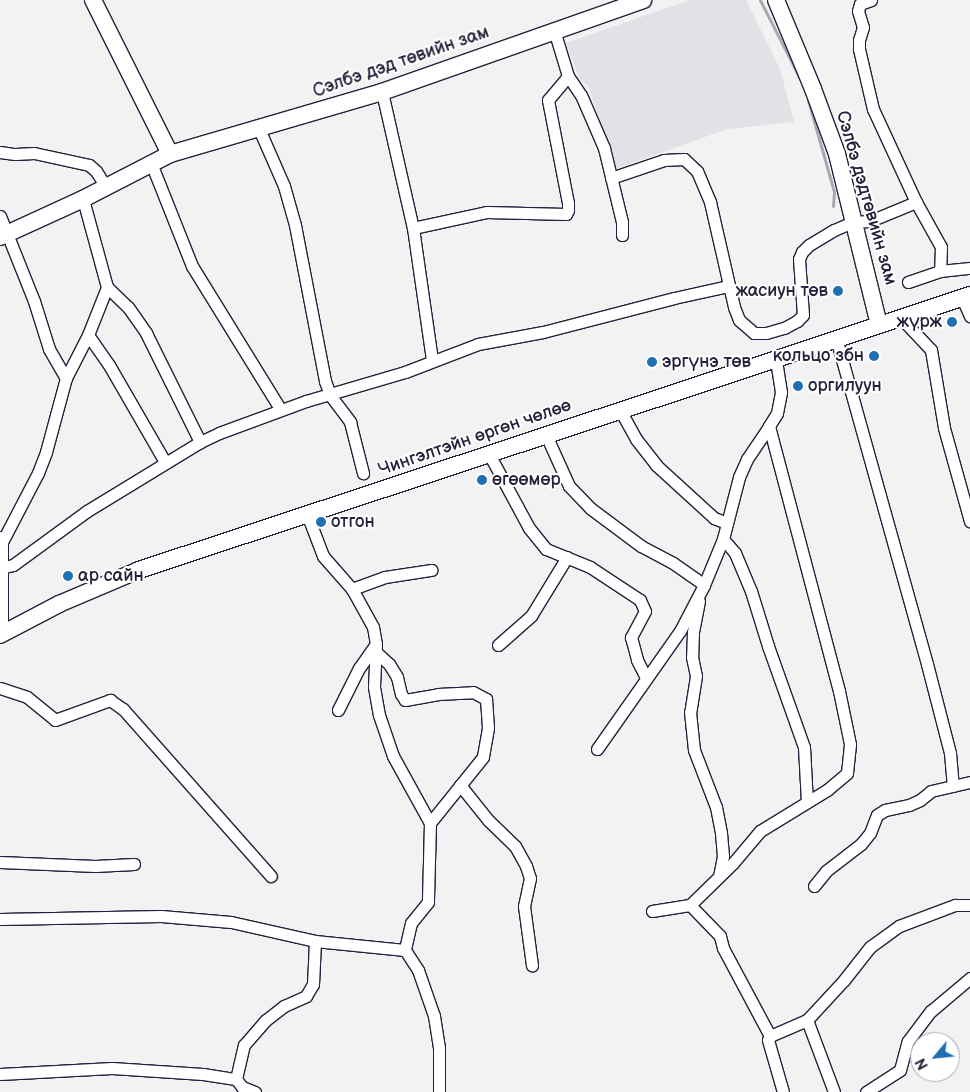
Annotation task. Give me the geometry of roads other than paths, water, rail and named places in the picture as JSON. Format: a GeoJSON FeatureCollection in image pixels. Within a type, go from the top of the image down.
{"type":"FeatureCollection","features":[{"type":"Feature","properties":{"kind":"street"},"geometry":{"type":"LineString","coordinates":[[94,0],[170,154]]}},
{"type":"Feature","properties":{"kind":"street","name":"Сэлбэ дэд төвийн зам"},"geometry":{"type":"LineString","coordinates":[[4,235],[83,199],[170,154],[382,92],[643,0]]}},
{"type":"Feature","properties":{"kind":"street","name":"Сэлбэ дэдтөвийн зам"},"geometry":{"type":"LineString","coordinates":[[776,0],[810,81],[837,154],[879,325]]}},
{"type":"Feature","properties":{"kind":"street"},"geometry":{"type":"LineString","coordinates":[[871,0],[860,4],[858,11],[863,27],[859,40],[859,49],[873,109],[916,202],[941,247],[940,272]]}},
{"type":"Feature","properties":{"kind":"street"},"geometry":{"type":"LineString","coordinates":[[554,30],[568,76],[580,95],[598,135],[622,222],[622,235]]}},
{"type":"Feature","properties":{"kind":"street"},"geometry":{"type":"LineString","coordinates":[[413,228],[487,212],[566,214],[568,203],[548,100],[568,76]]}},
{"type":"Feature","properties":{"kind":"street"},"geometry":{"type":"LineString","coordinates":[[382,92],[413,228],[432,360]]}},
{"type":"Feature","properties":{"kind":"street"},"geometry":{"type":"LineString","coordinates":[[259,129],[284,186],[295,225],[315,334],[330,395],[350,422],[363,473]]}},
{"type":"Feature","properties":{"kind":"street"},"geometry":{"type":"LineString","coordinates":[[0,152],[15,154],[34,153],[89,165],[96,170],[106,187]]}},
{"type":"Feature","properties":{"kind":"street"},"geometry":{"type":"LineString","coordinates":[[611,178],[664,160],[684,159],[697,171],[710,202],[728,286],[739,320],[754,333],[766,333],[797,321],[803,315],[798,267],[802,252],[834,230],[853,222],[870,221],[916,202]]}},
{"type":"Feature","properties":{"kind":"street"},"geometry":{"type":"LineString","coordinates":[[151,163],[192,266],[281,410]]}},
{"type":"Feature","properties":{"kind":"street"},"geometry":{"type":"LineString","coordinates":[[83,199],[107,287],[128,306],[146,333],[200,442]]}},
{"type":"Feature","properties":{"kind":"street"},"geometry":{"type":"LineString","coordinates":[[0,216],[4,235],[34,301],[49,349],[66,378]]}},
{"type":"Feature","properties":{"kind":"street"},"geometry":{"type":"LineString","coordinates":[[908,282],[940,272],[970,268]]}},
{"type":"Feature","properties":{"kind":"street"},"geometry":{"type":"LineString","coordinates":[[1,568],[16,563],[70,522],[200,442],[281,410],[405,372],[432,360],[478,344],[543,332],[728,286]]}},
{"type":"Feature","properties":{"kind":"street"},"geometry":{"type":"LineString","coordinates":[[1,544],[46,452],[66,378],[88,336],[107,287]]}},
{"type":"Feature","properties":{"kind":"street"},"geometry":{"type":"LineString","coordinates":[[966,296],[970,316]]}},
{"type":"Feature","properties":{"kind":"street","name":"Чингэлтэйн өргөн чөлөө"},"geometry":{"type":"LineString","coordinates":[[0,636],[59,604],[132,572],[966,296]]}},
{"type":"Feature","properties":{"kind":"street"},"geometry":{"type":"LineString","coordinates":[[901,318],[930,350],[944,428],[970,521]]}},
{"type":"Feature","properties":{"kind":"street"},"geometry":{"type":"LineString","coordinates":[[88,336],[109,364],[165,462]]}},
{"type":"Feature","properties":{"kind":"street"},"geometry":{"type":"LineString","coordinates":[[836,338],[930,673],[950,753],[953,786]]}},
{"type":"Feature","properties":{"kind":"street"},"geometry":{"type":"LineString","coordinates":[[597,749],[680,631],[702,589],[723,538],[739,477],[747,459],[776,413],[782,392],[776,360]]}},
{"type":"Feature","properties":{"kind":"street"},"geometry":{"type":"LineString","coordinates":[[620,410],[636,439],[656,465],[714,518],[727,523]]}},
{"type":"Feature","properties":{"kind":"street"},"geometry":{"type":"LineString","coordinates":[[652,911],[690,905],[718,878],[760,831],[826,790],[847,773],[850,744],[839,691],[769,426]]}},
{"type":"Feature","properties":{"kind":"street"},"geometry":{"type":"LineString","coordinates":[[546,435],[569,486],[590,508],[641,546],[673,563],[702,589]]}},
{"type":"Feature","properties":{"kind":"street"},"geometry":{"type":"LineString","coordinates":[[489,454],[529,528],[546,549],[590,567],[640,600],[645,611],[631,637],[637,660],[646,678]]}},
{"type":"Feature","properties":{"kind":"street"},"geometry":{"type":"LineString","coordinates":[[307,514],[323,556],[352,589],[373,627],[376,648],[374,687],[380,715],[393,756],[430,823],[428,902],[411,923],[405,950],[418,970],[434,1016],[439,1048],[439,1092]]}},
{"type":"Feature","properties":{"kind":"street"},"geometry":{"type":"LineString","coordinates":[[723,538],[735,553],[751,591],[768,646],[804,746],[807,802]]}},
{"type":"Feature","properties":{"kind":"street"},"geometry":{"type":"LineString","coordinates":[[0,540],[0,621]]}},
{"type":"Feature","properties":{"kind":"street"},"geometry":{"type":"LineString","coordinates":[[498,645],[531,616],[567,557]]}},
{"type":"Feature","properties":{"kind":"street"},"geometry":{"type":"LineString","coordinates":[[352,589],[385,577],[431,570]]}},
{"type":"Feature","properties":{"kind":"street"},"geometry":{"type":"LineString","coordinates":[[702,589],[693,632],[692,657],[696,676],[690,712],[694,750],[716,807],[721,833],[724,856],[718,878]]}},
{"type":"Feature","properties":{"kind":"street"},"geometry":{"type":"LineString","coordinates":[[338,710],[360,668],[376,648]]}},
{"type":"Feature","properties":{"kind":"street"},"geometry":{"type":"LineString","coordinates":[[376,648],[397,677],[401,694],[405,700],[438,694],[473,692],[486,699],[488,728],[483,757],[430,823]]}},
{"type":"Feature","properties":{"kind":"street"},"geometry":{"type":"LineString","coordinates":[[0,688],[27,697],[56,720],[110,700],[123,709],[271,876]]}},
{"type":"Feature","properties":{"kind":"street"},"geometry":{"type":"LineString","coordinates":[[814,886],[826,871],[861,844],[870,833],[877,815],[885,810],[909,806],[931,791],[970,782]]}},
{"type":"Feature","properties":{"kind":"street"},"geometry":{"type":"LineString","coordinates":[[460,785],[488,820],[515,846],[526,866],[530,878],[524,906],[532,965]]}},
{"type":"Feature","properties":{"kind":"street"},"geometry":{"type":"LineString","coordinates":[[0,862],[95,866],[134,864]]}},
{"type":"Feature","properties":{"kind":"street"},"geometry":{"type":"LineString","coordinates":[[690,905],[720,936],[723,948],[770,1036],[768,1040],[783,1092]]}},
{"type":"Feature","properties":{"kind":"street"},"geometry":{"type":"LineString","coordinates":[[770,1036],[807,1020],[844,980],[870,947],[899,926],[955,905],[970,905]]}},
{"type":"Feature","properties":{"kind":"street"},"geometry":{"type":"LineString","coordinates":[[0,919],[161,916],[231,922],[315,941],[405,950]]}},
{"type":"Feature","properties":{"kind":"street"},"geometry":{"type":"LineString","coordinates":[[236,1079],[244,1046],[266,1020],[284,1006],[306,996],[313,984],[315,941]]}},
{"type":"Feature","properties":{"kind":"street"},"geometry":{"type":"LineString","coordinates":[[866,1092],[900,1070],[908,1042],[931,1011],[970,978]]}},
{"type":"Feature","properties":{"kind":"street"},"geometry":{"type":"LineString","coordinates":[[807,1020],[834,1092]]}},
{"type":"Feature","properties":{"kind":"street"},"geometry":{"type":"LineString","coordinates":[[0,1074],[112,1068],[203,1074],[236,1079],[242,1087],[255,1092]]}},
{"type":"Feature","properties":{"kind":"waterway"},"geometry":{"type":"LineString","coordinates":[[760,0],[799,77]]}},
{"type":"Feature","properties":{"kind":"waterway"},"geometry":{"type":"LineString","coordinates":[[808,100],[834,192],[833,206]]}},
{"type":"Feature","properties":{"kind":"place","name":"жасиун төв"},"geometry":{"type":"Point","coordinates":[838,291]}},
{"type":"Feature","properties":{"kind":"place","name":"жүрж"},"geometry":{"type":"Point","coordinates":[952,322]}},
{"type":"Feature","properties":{"kind":"place","name":"кольцо збн"},"geometry":{"type":"Point","coordinates":[874,356]}},
{"type":"Feature","properties":{"kind":"place","name":"эргүнэ төв"},"geometry":{"type":"Point","coordinates":[652,362]}},
{"type":"Feature","properties":{"kind":"place","name":"оргилуун"},"geometry":{"type":"Point","coordinates":[798,386]}},
{"type":"Feature","properties":{"kind":"place","name":"өгөөмөр"},"geometry":{"type":"Point","coordinates":[482,480]}},
{"type":"Feature","properties":{"kind":"place","name":"отгон"},"geometry":{"type":"Point","coordinates":[321,522]}},
{"type":"Feature","properties":{"kind":"place","name":"ар сайн"},"geometry":{"type":"Point","coordinates":[68,576]}}]}
